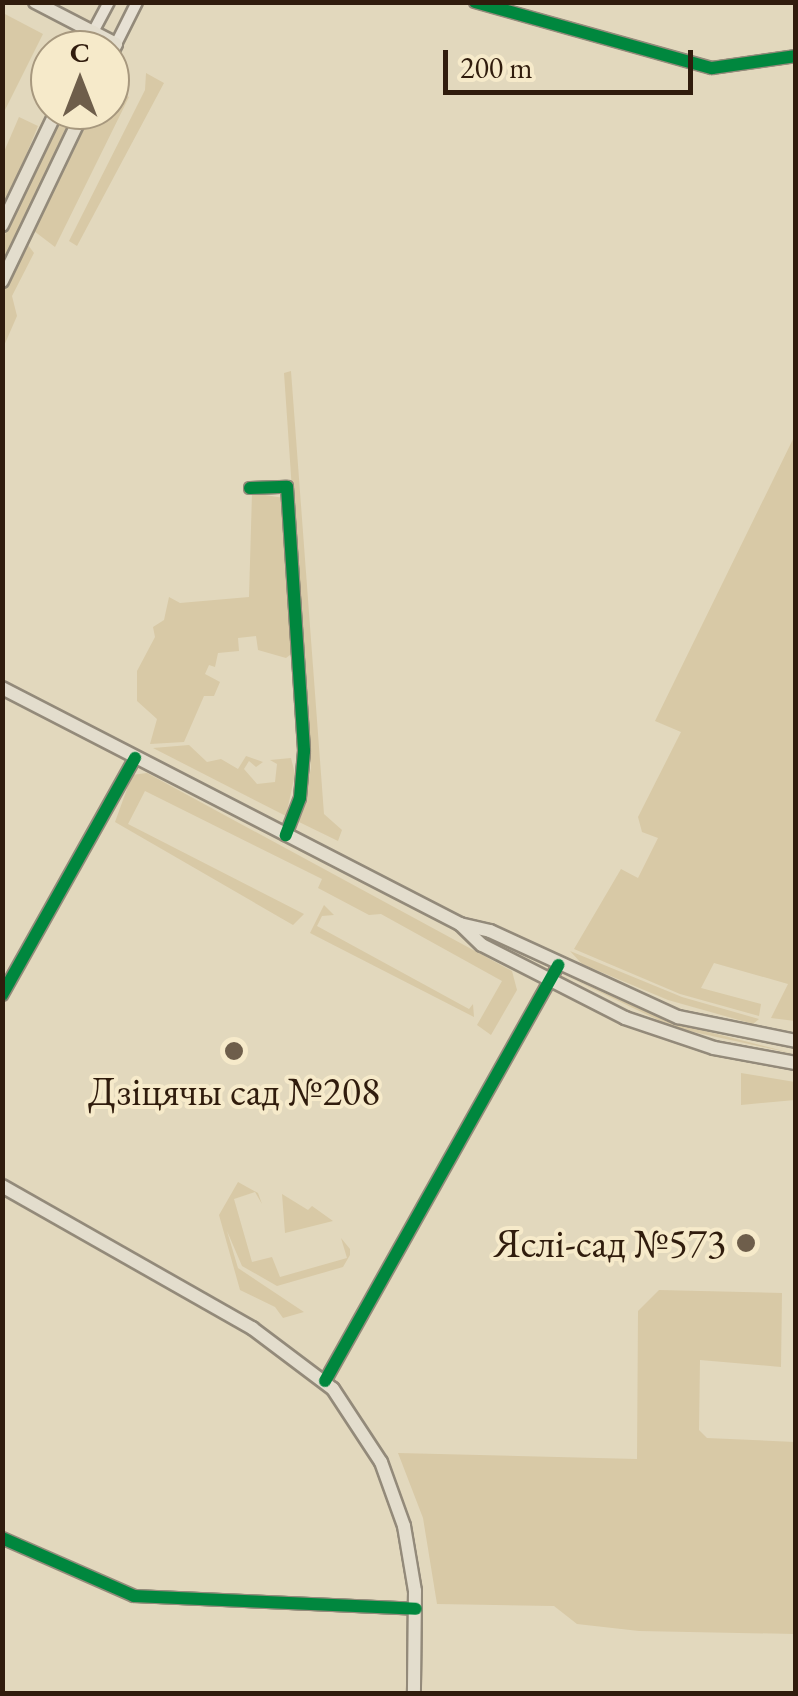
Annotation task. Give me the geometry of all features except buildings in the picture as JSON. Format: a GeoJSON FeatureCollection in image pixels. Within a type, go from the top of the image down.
{"type":"FeatureCollection","features":[{"type":"Feature","properties":{"kind":"main road"},"geometry":{"type":"LineString","coordinates":[[35,2],[90,30]]}},
{"type":"Feature","properties":{"kind":"main road"},"geometry":{"type":"LineString","coordinates":[[2,225],[47,130]]}},
{"type":"Feature","properties":{"kind":"main road"},"geometry":{"type":"LineString","coordinates":[[2,282],[74,130]]}},
{"type":"Feature","properties":{"kind":"main road"},"geometry":{"type":"LineString","coordinates":[[2,688],[460,924],[490,931],[678,1017],[796,1042]]}},
{"type":"Feature","properties":{"kind":"main road"},"geometry":{"type":"LineString","coordinates":[[460,924],[482,945],[550,982],[677,1038],[796,1062]]}},
{"type":"Feature","properties":{"kind":"main road"},"geometry":{"type":"LineString","coordinates":[[2,1186],[252,1328],[325,1381],[389,1478],[407,1538],[416,1609],[414,1694]]}},
{"type":"Feature","properties":{"kind":"street"},"geometry":{"type":"LineString","coordinates":[[95,30],[109,2]]}},
{"type":"Feature","properties":{"kind":"street"},"geometry":{"type":"LineString","coordinates":[[123,30],[137,2]]}},
{"type":"Feature","properties":{"kind":"street"},"geometry":{"type":"LineString","coordinates":[[475,2],[712,68],[796,56]]}},
{"type":"Feature","properties":{"kind":"street"},"geometry":{"type":"LineString","coordinates":[[250,488],[287,487],[304,751],[297,811],[286,836]]}},
{"type":"Feature","properties":{"kind":"street"},"geometry":{"type":"LineString","coordinates":[[2,995],[135,758]]}},
{"type":"Feature","properties":{"kind":"street"},"geometry":{"type":"LineString","coordinates":[[325,1381],[558,965]]}},
{"type":"Feature","properties":{"kind":"street"},"geometry":{"type":"LineString","coordinates":[[2,1538],[134,1596],[416,1609]]}},
{"type":"Feature","properties":{"kind":"shaded area"},"geometry":{"type":"Polygon","coordinates":[[[3,13],[35,30],[30,30],[30,60],[2,114],[3,13]]]}},
{"type":"Feature","properties":{"kind":"shaded area"},"geometry":{"type":"Polygon","coordinates":[[[146,73],[164,83],[77,246],[69,241],[125,130],[130,130],[130,120],[145,90],[146,73]]]}},
{"type":"Feature","properties":{"kind":"shaded area"},"geometry":{"type":"Polygon","coordinates":[[[19,117],[30,122],[30,130],[36,130],[3,211],[3,154],[19,117]]]}},
{"type":"Feature","properties":{"kind":"shaded area"},"geometry":{"type":"Polygon","coordinates":[[[55,130],[67,130],[3,268],[3,239],[55,130]]]}},
{"type":"Feature","properties":{"kind":"shaded area"},"geometry":{"type":"Polygon","coordinates":[[[83,130],[113,130],[55,247],[34,231],[83,130]]]}},
{"type":"Feature","properties":{"kind":"shaded area"},"geometry":{"type":"Polygon","coordinates":[[[28,245],[34,253],[12,296],[17,316],[3,348],[3,289],[28,245]]]}},
{"type":"Feature","properties":{"kind":"shaded area"},"geometry":{"type":"Polygon","coordinates":[[[291,371],[324,814],[342,830],[338,841],[299,822],[311,768],[284,373],[291,371]]]}},
{"type":"Feature","properties":{"kind":"shaded area"},"geometry":{"type":"Polygon","coordinates":[[[795,435],[795,1021],[771,1018],[788,984],[714,963],[701,988],[761,1004],[759,1016],[680,994],[574,949],[621,869],[638,878],[658,838],[642,832],[638,817],[681,732],[655,721],[795,435]]]}},
{"type":"Feature","properties":{"kind":"shaded area"},"geometry":{"type":"Polygon","coordinates":[[[252,493],[284,498],[294,652],[286,658],[258,650],[256,636],[238,638],[239,651],[218,653],[215,667],[209,665],[205,674],[220,682],[214,696],[204,696],[184,742],[150,744],[157,719],[137,701],[137,671],[155,637],[153,627],[164,620],[169,597],[180,603],[249,597],[252,493]]]}},
{"type":"Feature","properties":{"kind":"shaded area"},"geometry":{"type":"Polygon","coordinates":[[[189,745],[207,762],[221,759],[238,769],[246,756],[263,762],[256,767],[249,761],[244,769],[257,784],[275,782],[277,764],[270,760],[291,758],[295,774],[286,816],[153,748],[189,745]]]}},
{"type":"Feature","properties":{"kind":"shaded area"},"geometry":{"type":"Polygon","coordinates":[[[147,773],[512,971],[517,990],[491,1035],[477,1025],[502,981],[381,914],[369,915],[318,888],[322,879],[145,791],[128,824],[304,914],[293,925],[115,822],[132,775],[147,773]]]}},
{"type":"Feature","properties":{"kind":"shaded area"},"geometry":{"type":"Polygon","coordinates":[[[324,905],[334,915],[322,916],[317,926],[469,1009],[473,1004],[474,1017],[310,933],[324,905]]]}},
{"type":"Feature","properties":{"kind":"shaded area"},"geometry":{"type":"Polygon","coordinates":[[[570,951],[682,997],[759,1019],[753,1024],[668,1000],[582,964],[570,951]]]}},
{"type":"Feature","properties":{"kind":"shaded area"},"geometry":{"type":"Polygon","coordinates":[[[568,977],[670,1022],[795,1054],[675,1028],[568,977]]]}},
{"type":"Feature","properties":{"kind":"shaded area"},"geometry":{"type":"Polygon","coordinates":[[[741,1073],[795,1082],[795,1100],[741,1105],[741,1073]]]}},
{"type":"Feature","properties":{"kind":"shaded area"},"geometry":{"type":"Polygon","coordinates":[[[238,1182],[258,1193],[262,1204],[255,1192],[234,1199],[252,1262],[272,1257],[280,1277],[347,1258],[341,1238],[350,1249],[350,1255],[343,1267],[277,1286],[242,1266],[227,1231],[238,1268],[304,1312],[283,1318],[275,1307],[240,1290],[219,1215],[238,1182]]]}},
{"type":"Feature","properties":{"kind":"shaded area"},"geometry":{"type":"Polygon","coordinates":[[[282,1194],[308,1210],[312,1206],[333,1221],[285,1233],[282,1194]]]}},
{"type":"Feature","properties":{"kind":"shaded area"},"geometry":{"type":"Polygon","coordinates":[[[659,1290],[782,1293],[781,1367],[700,1360],[699,1430],[707,1438],[795,1442],[795,1634],[639,1631],[577,1624],[554,1606],[437,1604],[423,1518],[398,1453],[637,1459],[638,1311],[659,1290]]]}},
{"type":"Feature","properties":{"kind":"cycle path"},"geometry":{"type":"LineString","coordinates":[[475,2],[712,68],[796,56]]}},
{"type":"Feature","properties":{"kind":"cycle path"},"geometry":{"type":"LineString","coordinates":[[250,488],[287,487],[304,751],[300,798],[286,835]]}},
{"type":"Feature","properties":{"kind":"cycle path"},"geometry":{"type":"LineString","coordinates":[[2,995],[135,758]]}},
{"type":"Feature","properties":{"kind":"cycle path"},"geometry":{"type":"LineString","coordinates":[[325,1381],[558,965]]}},
{"type":"Feature","properties":{"kind":"cycle path"},"geometry":{"type":"LineString","coordinates":[[2,1538],[134,1596],[416,1609]]}},
{"type":"Feature","properties":{"kind":"place","name":"Дзіцячы сад №208"},"geometry":{"type":"Point","coordinates":[234,1051]}},
{"type":"Feature","properties":{"kind":"place","name":"Яслі-сад №573"},"geometry":{"type":"Point","coordinates":[746,1243]}}]}
